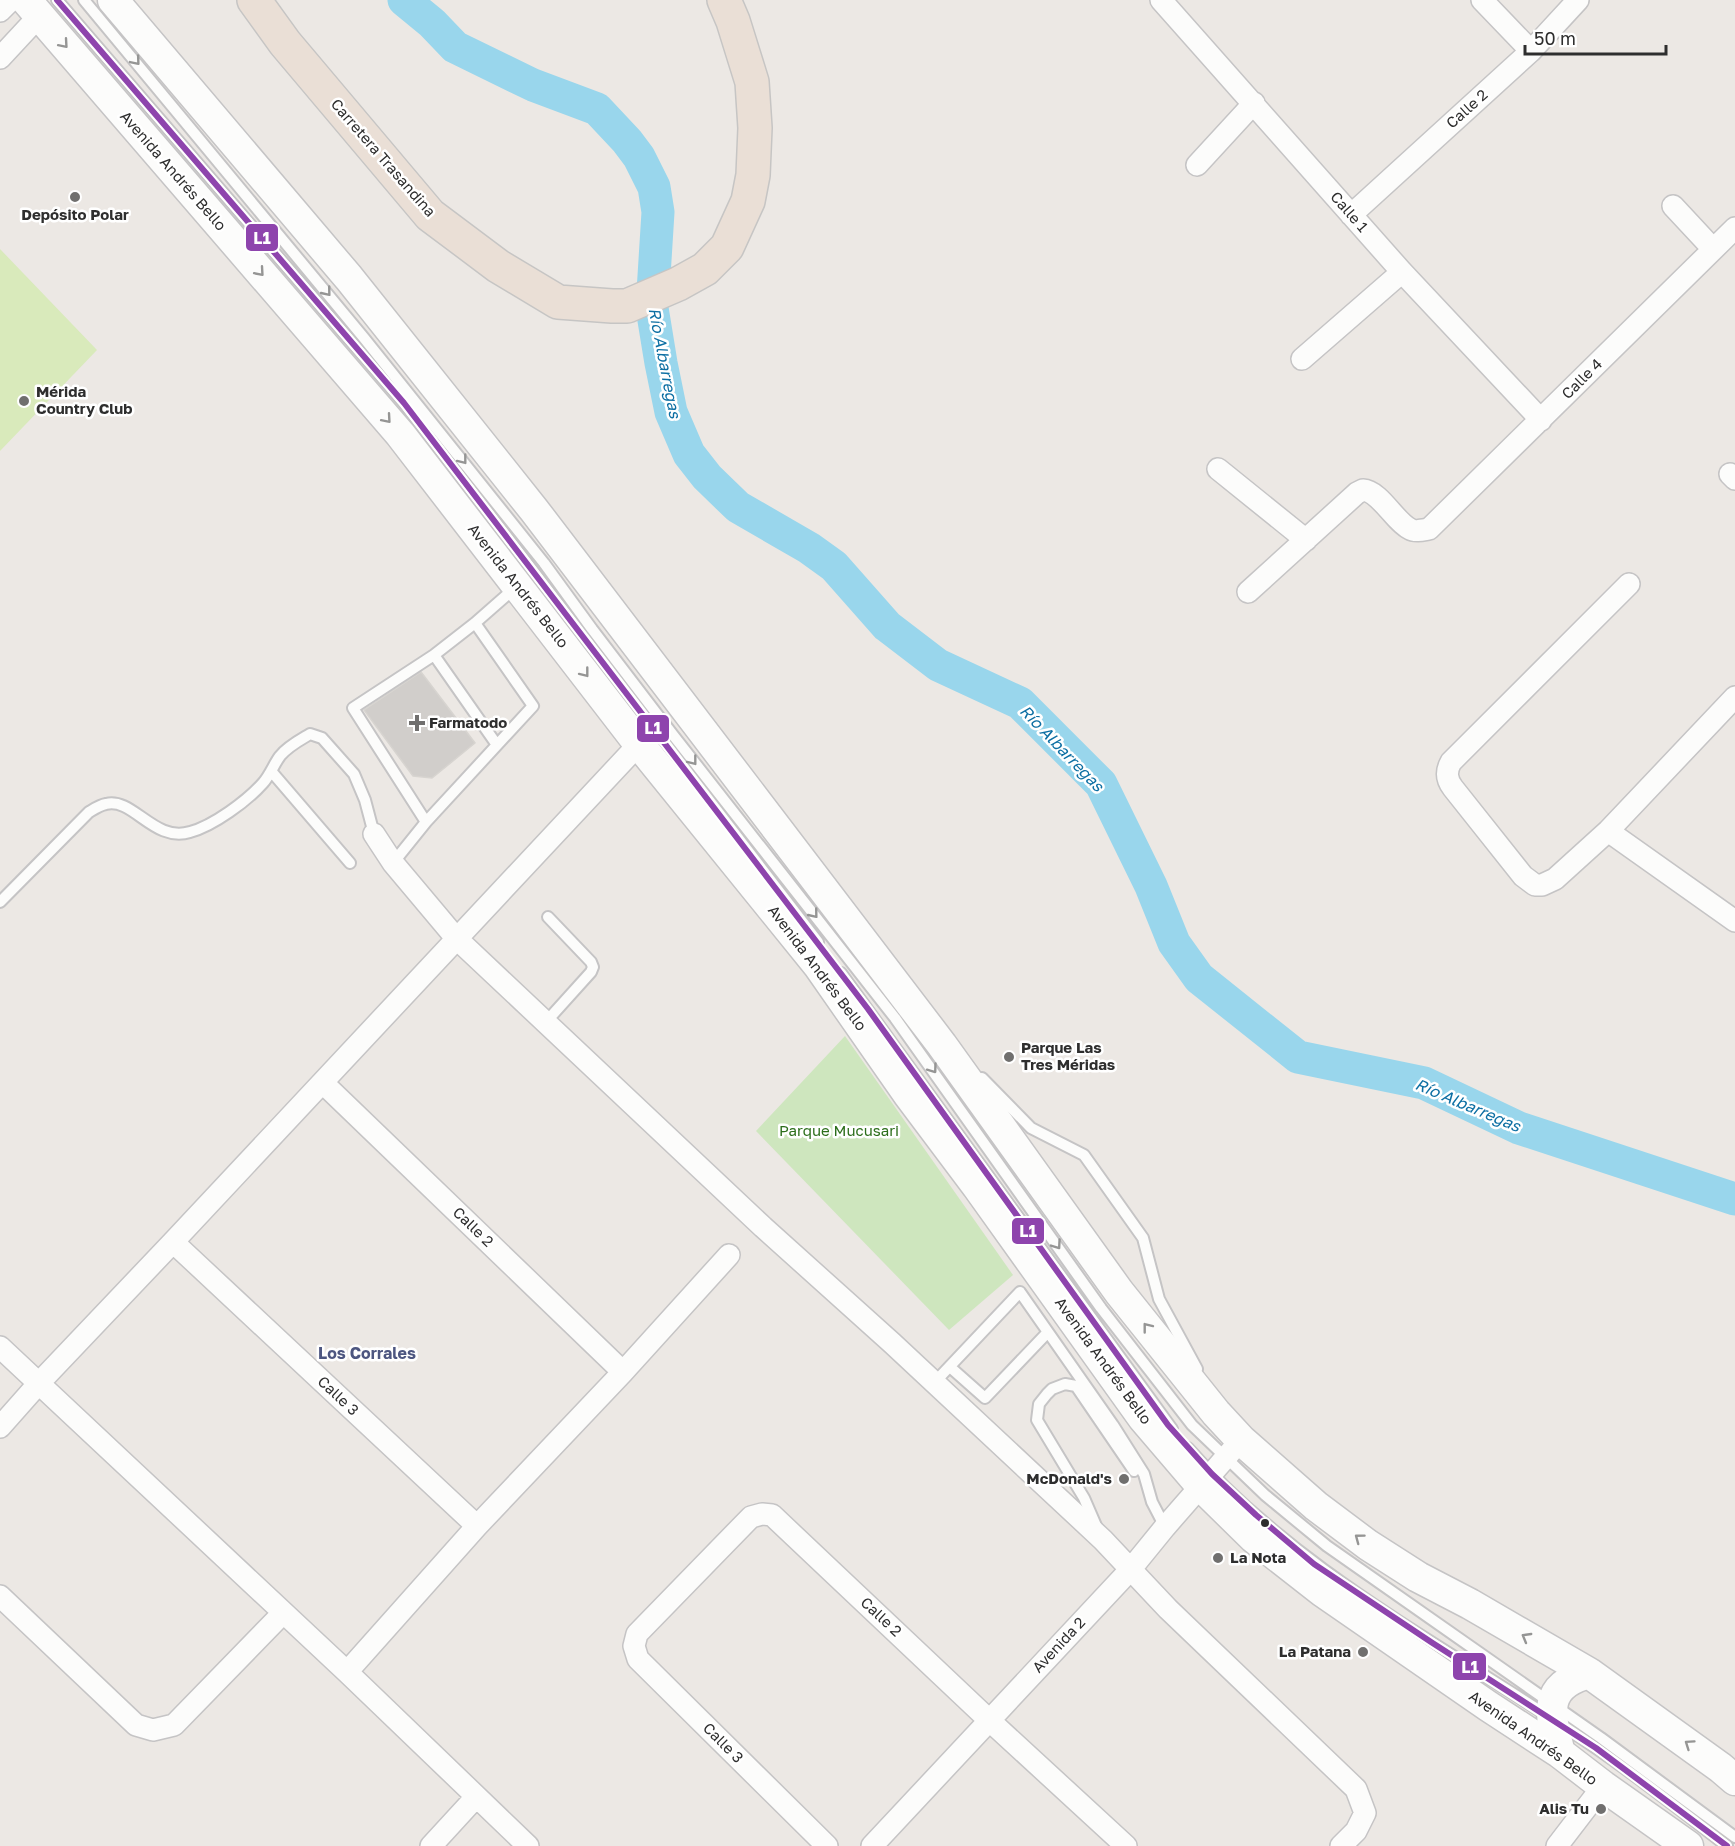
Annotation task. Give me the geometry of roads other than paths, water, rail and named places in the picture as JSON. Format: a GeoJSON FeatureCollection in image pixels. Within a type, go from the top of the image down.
{"type":"FeatureCollection","features":[{"type":"Feature","properties":{"kind":"highway","name":"Carretera Trasandina"},"geometry":{"type":"LineString","coordinates":[[254,0],[285,43],[430,215],[498,266],[558,302],[627,306],[678,284],[705,269],[727,247],[748,201],[753,175],[755,128],[752,82],[724,0]]}},
{"type":"Feature","properties":{"kind":"street"},"geometry":{"type":"LineString","coordinates":[[0,11],[11,0]]}},
{"type":"Feature","properties":{"kind":"street","name":"Avenida Andrés Bello"},"geometry":{"type":"LineString","coordinates":[[113,0],[357,287],[534,510],[942,1045],[1119,1292],[1216,1413],[1220,1465],[1254,1538],[1323,1592],[1560,1753],[1688,1846]]}},
{"type":"Feature","properties":{"kind":"street","name":"Calle 1"},"geometry":{"type":"LineString","coordinates":[[1161,0],[1402,272],[1541,420]]}},
{"type":"Feature","properties":{"kind":"street"},"geometry":{"type":"LineString","coordinates":[[1482,0],[1531,51]]}},
{"type":"Feature","properties":{"kind":"street","name":"Calle 2"},"geometry":{"type":"LineString","coordinates":[[1351,214],[1531,51],[1578,0]]}},
{"type":"Feature","properties":{"kind":"street"},"geometry":{"type":"LineString","coordinates":[[0,58],[41,5]]}},
{"type":"Feature","properties":{"kind":"street","name":"Avenida Andrés Bello"},"geometry":{"type":"LineString","coordinates":[[41,5],[400,434],[639,744],[818,965],[908,1094],[1143,1418],[1220,1465],[1316,1506],[1368,1545],[1418,1577],[1470,1604],[1589,1673],[1735,1780]]}},
{"type":"Feature","properties":{"kind":"street"},"geometry":{"type":"LineString","coordinates":[[1197,165],[1254,104]]}},
{"type":"Feature","properties":{"kind":"street"},"geometry":{"type":"LineString","coordinates":[[1674,206],[1713,249]]}},
{"type":"Feature","properties":{"kind":"street","name":"Calle 4"},"geometry":{"type":"LineString","coordinates":[[1306,540],[1363,490],[1372,493],[1410,529],[1420,531],[1429,529],[1735,228]]}},
{"type":"Feature","properties":{"kind":"street"},"geometry":{"type":"LineString","coordinates":[[1302,359],[1402,272]]}},
{"type":"Feature","properties":{"kind":"street"},"geometry":{"type":"LineString","coordinates":[[1218,469],[1306,540],[1248,592]]}},
{"type":"Feature","properties":{"kind":"street"},"geometry":{"type":"LineString","coordinates":[[1629,584],[1451,762],[1447,775],[1449,782],[1523,876],[1534,885],[1542,885],[1555,879],[1608,831],[1735,697]]}},
{"type":"Feature","properties":{"kind":"street"},"geometry":{"type":"LineString","coordinates":[[0,1427],[639,744]]}},
{"type":"Feature","properties":{"kind":"street"},"geometry":{"type":"LineString","coordinates":[[1608,831],[1735,921]]}},
{"type":"Feature","properties":{"kind":"street"},"geometry":{"type":"LineString","coordinates":[[374,834],[393,862],[456,938],[763,1227],[892,1343],[1102,1540],[1356,1790],[1365,1813],[1356,1831],[1341,1846]]}},
{"type":"Feature","properties":{"kind":"street","name":"Calle 2"},"geometry":{"type":"LineString","coordinates":[[323,1083],[623,1372]]}},
{"type":"Feature","properties":{"kind":"street","name":"Calle 3"},"geometry":{"type":"LineString","coordinates":[[173,1242],[477,1526]]}},
{"type":"Feature","properties":{"kind":"street"},"geometry":{"type":"LineString","coordinates":[[346,1672],[477,1526],[623,1372],[729,1255]]}},
{"type":"Feature","properties":{"kind":"street"},"geometry":{"type":"LineString","coordinates":[[0,1347],[528,1846]]}},
{"type":"Feature","properties":{"kind":"street","name":"Avenida 2"},"geometry":{"type":"LineString","coordinates":[[872,1846],[1130,1570],[1164,1527],[1220,1465]]}},
{"type":"Feature","properties":{"kind":"street","name":"Calle 2"},"geometry":{"type":"LineString","coordinates":[[637,1634],[751,1517],[762,1514],[772,1515],[1126,1846]]}},
{"type":"Feature","properties":{"kind":"street"},"geometry":{"type":"LineString","coordinates":[[0,1596],[136,1725],[153,1730],[174,1725],[283,1613]]}},
{"type":"Feature","properties":{"kind":"street","name":"Calle 3"},"geometry":{"type":"LineString","coordinates":[[637,1634],[634,1646],[638,1659],[827,1846]]}},
{"type":"Feature","properties":{"kind":"street"},"geometry":{"type":"LineString","coordinates":[[1560,1753],[1552,1712],[1557,1691],[1567,1682],[1589,1673]]}},
{"type":"Feature","properties":{"kind":"street"},"geometry":{"type":"LineString","coordinates":[[1562,1840],[1603,1786]]}},
{"type":"Feature","properties":{"kind":"street"},"geometry":{"type":"LineString","coordinates":[[431,1846],[476,1797]]}},
{"type":"Feature","properties":{"kind":"lane"},"geometry":{"type":"LineString","coordinates":[[84,0],[335,302],[544,563],[673,735],[895,1018],[1101,1308],[1192,1425],[1256,1515],[1314,1564],[1431,1642],[1601,1738],[1735,1837]]}},
{"type":"Feature","properties":{"kind":"lane"},"geometry":{"type":"LineString","coordinates":[[41,5],[404,403],[826,953],[1168,1425],[1220,1465],[1265,1495],[1327,1546],[1442,1625],[1596,1748],[1727,1846]]}},
{"type":"Feature","properties":{"kind":"lane"},"geometry":{"type":"LineString","coordinates":[[426,822],[353,708],[434,655],[518,585]]}},
{"type":"Feature","properties":{"kind":"lane"},"geometry":{"type":"LineString","coordinates":[[393,862],[426,822],[533,706],[475,623]]}},
{"type":"Feature","properties":{"kind":"lane"},"geometry":{"type":"LineString","coordinates":[[434,655],[497,745]]}},
{"type":"Feature","properties":{"kind":"lane"},"geometry":{"type":"LineString","coordinates":[[0,902],[89,812],[98,807],[107,803],[121,804],[157,829],[173,834],[190,833],[239,804],[263,782],[281,755],[297,741],[310,734],[322,738],[354,774],[365,800],[374,834]]}},
{"type":"Feature","properties":{"kind":"lane"},"geometry":{"type":"LineString","coordinates":[[271,771],[350,863]]}},
{"type":"Feature","properties":{"kind":"lane"},"geometry":{"type":"LineString","coordinates":[[545,1023],[593,967],[591,962],[548,917]]}},
{"type":"Feature","properties":{"kind":"lane"},"geometry":{"type":"LineString","coordinates":[[942,1045],[972,1068],[1031,1128],[1084,1155],[1143,1238],[1159,1299],[1209,1390],[1216,1413]]}},
{"type":"Feature","properties":{"kind":"lane"},"geometry":{"type":"LineString","coordinates":[[934,1383],[1020,1292],[1113,1425],[1144,1474],[1152,1502],[1164,1527]]}},
{"type":"Feature","properties":{"kind":"lane"},"geometry":{"type":"LineString","coordinates":[[950,1367],[984,1398],[1048,1332]]}},
{"type":"Feature","properties":{"kind":"lane"},"geometry":{"type":"LineString","coordinates":[[1102,1540],[1084,1498],[1037,1420],[1042,1399],[1052,1389],[1065,1384],[1076,1386],[1134,1471]]}},
{"type":"Feature","properties":{"kind":"waterway","name":"Río Albarregas"},"geometry":{"type":"LineString","coordinates":[[404,0],[432,23],[455,47],[533,85],[597,109],[627,141],[639,157],[654,187],[658,212],[652,308],[671,412],[689,454],[707,477],[738,507],[809,548],[834,566],[887,626],[938,665],[1020,703],[1101,784],[1151,886],[1174,943],[1199,978],[1298,1057],[1424,1083],[1519,1128],[1735,1199]]}},
{"type":"Feature","properties":{"kind":"place","name":"Depósito Polar"},"geometry":{"type":"Point","coordinates":[75,197]}},
{"type":"Feature","properties":{"kind":"place","name":"Mérida Country Club"},"geometry":{"type":"Point","coordinates":[24,401]}},
{"type":"Feature","properties":{"kind":"place","name":"Farmatodo"},"geometry":{"type":"Point","coordinates":[417,723]}},
{"type":"Feature","properties":{"kind":"place","name":"Parque Las Tres Méridas"},"geometry":{"type":"Point","coordinates":[1009,1057]}},
{"type":"Feature","properties":{"kind":"place","name":"McDonald's"},"geometry":{"type":"Point","coordinates":[1124,1479]}},
{"type":"Feature","properties":{"kind":"place","name":"La Nota"},"geometry":{"type":"Point","coordinates":[1218,1558]}},
{"type":"Feature","properties":{"kind":"place","name":"La Patana"},"geometry":{"type":"Point","coordinates":[1363,1652]}},
{"type":"Feature","properties":{"kind":"place","name":"Alis Tu"},"geometry":{"type":"Point","coordinates":[1601,1809]}},
{"type":"Feature","properties":{"kind":"district","name":"Los Corrales"},"geometry":{"type":"Point","coordinates":[367,1353]}},
{"type":"Feature","properties":{"kind":"park label","name":"Parque Mucusari"},"geometry":{"type":"Point","coordinates":[839,1131]}}]}
